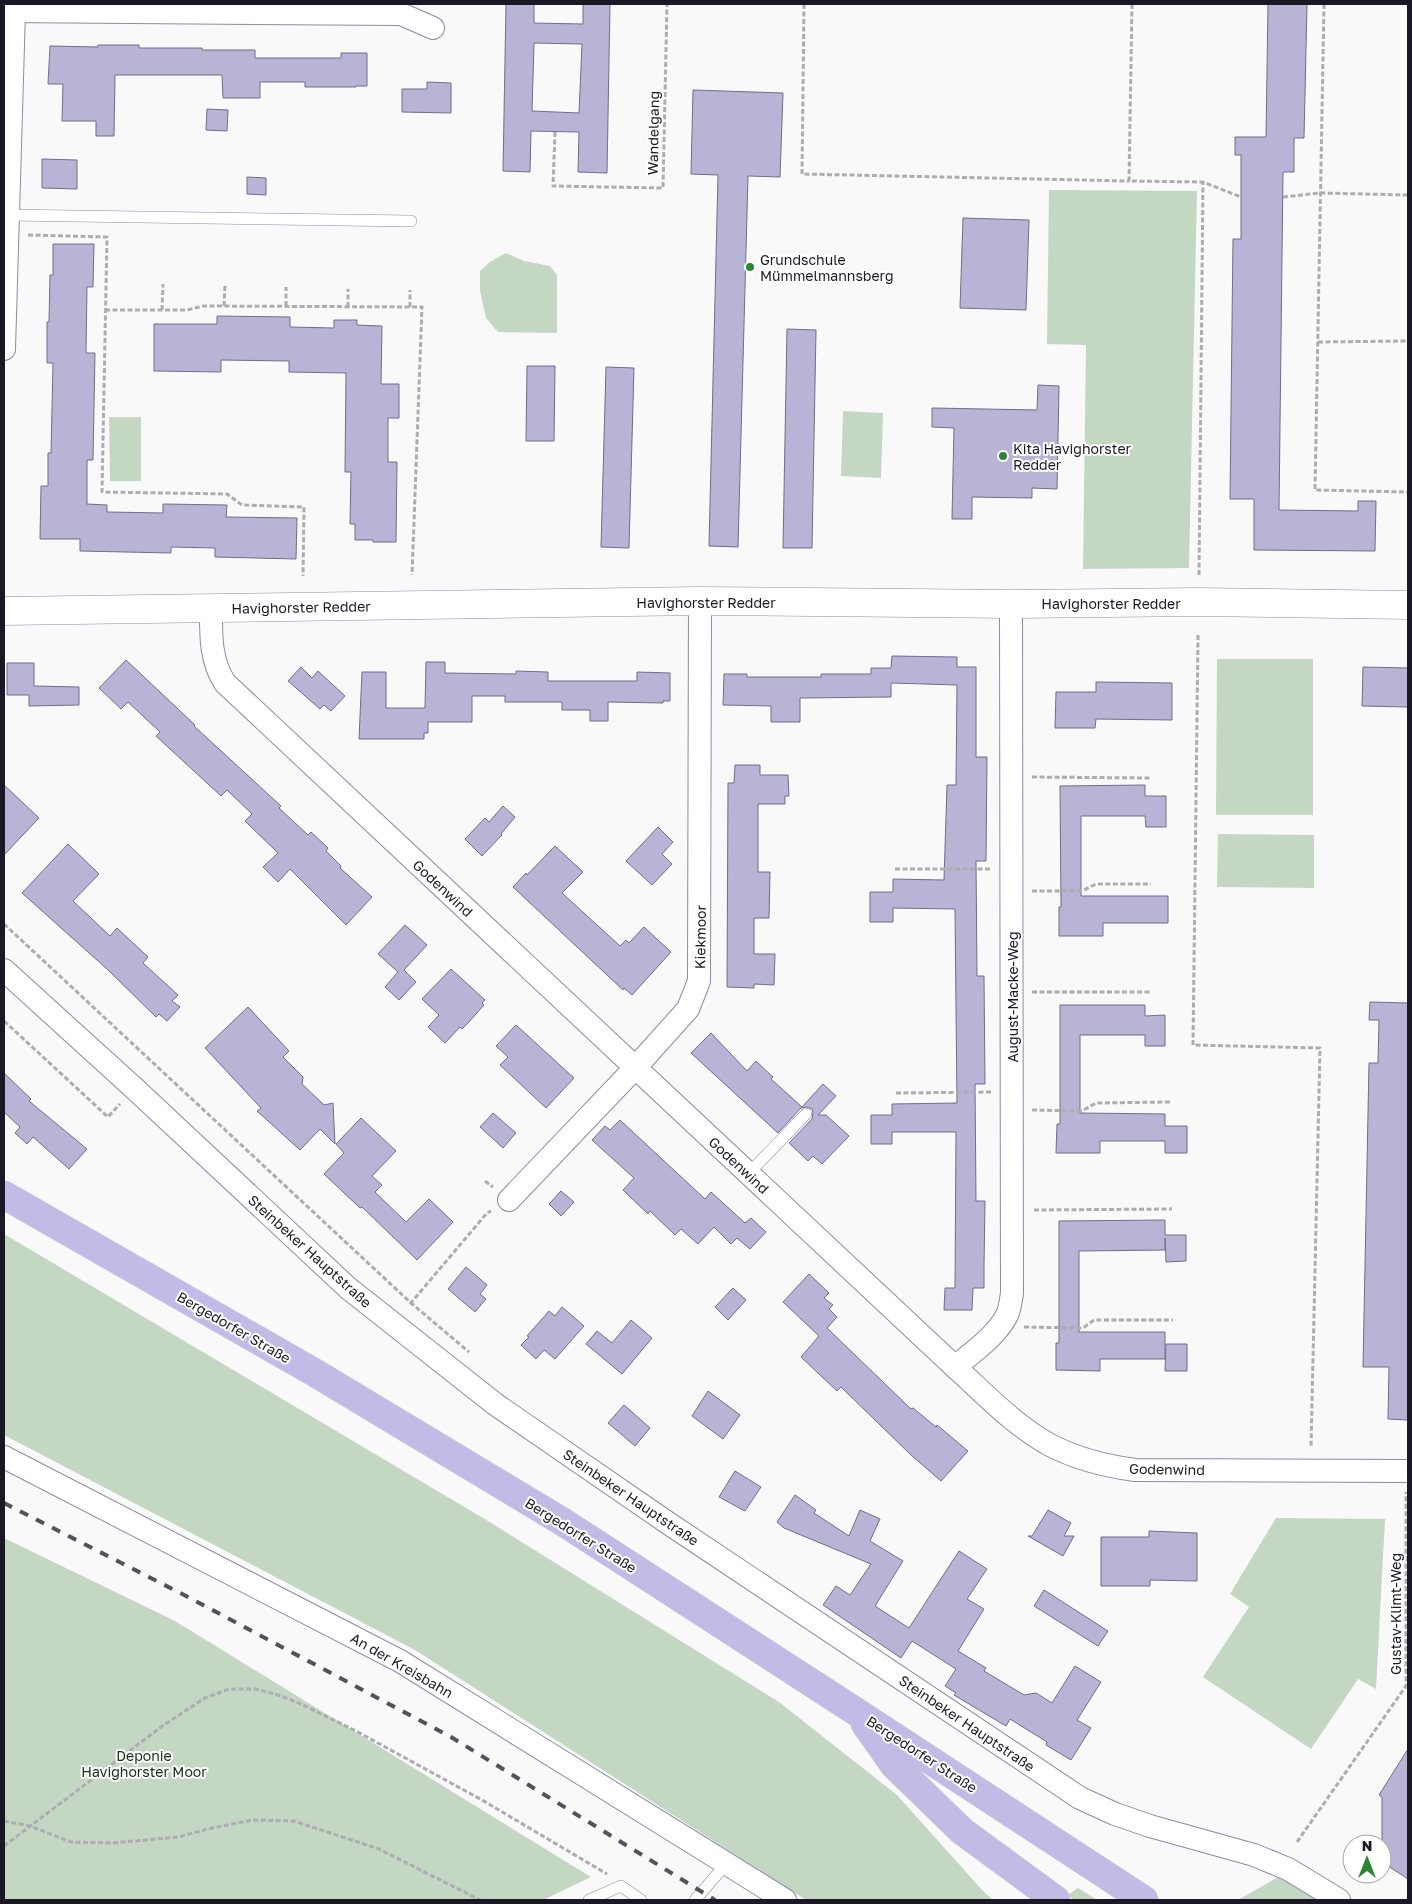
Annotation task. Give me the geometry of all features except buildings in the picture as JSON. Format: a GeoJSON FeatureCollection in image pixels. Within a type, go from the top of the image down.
{"type":"FeatureCollection","features":[{"type":"Feature","properties":{"kind":"main road","name":"Bergedorfer Straße"},"geometry":{"type":"LineString","coordinates":[[4,1195],[317,1374],[563,1522],[855,1710],[1144,1900]]}},
{"type":"Feature","properties":{"kind":"main road"},"geometry":{"type":"LineString","coordinates":[[855,1710],[894,1765],[962,1832],[1056,1900]]}},
{"type":"Feature","properties":{"kind":"street"},"geometry":{"type":"LineString","coordinates":[[4,349],[8,225],[9,11],[401,14],[433,28]]}},
{"type":"Feature","properties":{"kind":"street","name":"Havighorster Redder"},"geometry":{"type":"LineString","coordinates":[[4,611],[700,602],[1011,604],[1198,602],[1408,605]]}},
{"type":"Feature","properties":{"kind":"street","name":"Kiekmoor"},"geometry":{"type":"LineString","coordinates":[[508,1200],[636,1068],[688,1009],[699,981],[700,602]]}},
{"type":"Feature","properties":{"kind":"street","name":"August-Macke-Weg"},"geometry":{"type":"LineString","coordinates":[[955,1367],[999,1327],[1008,1312],[1012,1293],[1011,604]]}},
{"type":"Feature","properties":{"kind":"street","name":"Godenwind"},"geometry":{"type":"LineString","coordinates":[[211,608],[214,661],[225,683],[748,1174],[955,1367],[1016,1421],[1049,1444],[1081,1458],[1112,1467],[1134,1470],[1407,1471]]}},
{"type":"Feature","properties":{"kind":"street","name":"Steinbeker Hauptstraße"},"geometry":{"type":"LineString","coordinates":[[4,970],[134,1088],[348,1288],[495,1404],[668,1524],[1080,1798],[1115,1814],[1150,1826],[1254,1855],[1288,1869],[1339,1900]]}},
{"type":"Feature","properties":{"kind":"street","name":"An der Kreisbahn"},"geometry":{"type":"LineString","coordinates":[[4,1457],[400,1661],[785,1900]]}},
{"type":"Feature","properties":{"kind":"lane"},"geometry":{"type":"LineString","coordinates":[[8,225],[411,221]]}},
{"type":"Feature","properties":{"kind":"lane"},"geometry":{"type":"LineString","coordinates":[[748,1174],[806,1114]]}},
{"type":"Feature","properties":{"kind":"lane"},"geometry":{"type":"LineString","coordinates":[[695,1900],[726,1864]]}},
{"type":"Feature","properties":{"kind":"lane"},"geometry":{"type":"LineString","coordinates":[[589,1900],[621,1886],[641,1900]]}},
{"type":"Feature","properties":{"kind":"path","name":"Wandelgang"},"geometry":{"type":"LineString","coordinates":[[555,132],[553,186],[663,188],[667,4]]}},
{"type":"Feature","properties":{"kind":"path"},"geometry":{"type":"LineString","coordinates":[[804,4],[802,174],[1203,182],[1241,197]]}},
{"type":"Feature","properties":{"kind":"path"},"geometry":{"type":"LineString","coordinates":[[1129,180],[1132,4]]}},
{"type":"Feature","properties":{"kind":"path"},"geometry":{"type":"LineString","coordinates":[[1324,4],[1315,490],[1408,492]]}},
{"type":"Feature","properties":{"kind":"path"},"geometry":{"type":"LineString","coordinates":[[1199,575],[1203,182]]}},
{"type":"Feature","properties":{"kind":"path"},"geometry":{"type":"LineString","coordinates":[[1283,197],[1320,193],[1408,195]]}},
{"type":"Feature","properties":{"kind":"path"},"geometry":{"type":"LineString","coordinates":[[8,225],[107,237],[102,492],[227,494],[242,505],[304,507],[303,576]]}},
{"type":"Feature","properties":{"kind":"path"},"geometry":{"type":"LineString","coordinates":[[162,284],[162,310]]}},
{"type":"Feature","properties":{"kind":"path"},"geometry":{"type":"LineString","coordinates":[[224,306],[225,285]]}},
{"type":"Feature","properties":{"kind":"path"},"geometry":{"type":"LineString","coordinates":[[286,287],[286,306]]}},
{"type":"Feature","properties":{"kind":"path"},"geometry":{"type":"LineString","coordinates":[[348,289],[348,307]]}},
{"type":"Feature","properties":{"kind":"path"},"geometry":{"type":"LineString","coordinates":[[410,290],[410,307]]}},
{"type":"Feature","properties":{"kind":"path"},"geometry":{"type":"LineString","coordinates":[[106,310],[187,310],[203,306],[422,307],[412,575]]}},
{"type":"Feature","properties":{"kind":"path"},"geometry":{"type":"LineString","coordinates":[[1318,342],[1408,341]]}},
{"type":"Feature","properties":{"kind":"path"},"geometry":{"type":"LineString","coordinates":[[1198,636],[1193,1045],[1320,1048],[1311,1470]]}},
{"type":"Feature","properties":{"kind":"path"},"geometry":{"type":"LineString","coordinates":[[1012,777],[1150,778]]}},
{"type":"Feature","properties":{"kind":"path"},"geometry":{"type":"LineString","coordinates":[[895,869],[1012,869]]}},
{"type":"Feature","properties":{"kind":"path"},"geometry":{"type":"LineString","coordinates":[[1012,891],[1082,890],[1096,884],[1152,884]]}},
{"type":"Feature","properties":{"kind":"path"},"geometry":{"type":"LineString","coordinates":[[4,924],[411,1303],[470,1353]]}},
{"type":"Feature","properties":{"kind":"path"},"geometry":{"type":"LineString","coordinates":[[1012,992],[1151,992]]}},
{"type":"Feature","properties":{"kind":"path"},"geometry":{"type":"LineString","coordinates":[[4,1021],[108,1118],[134,1088]]}},
{"type":"Feature","properties":{"kind":"path"},"geometry":{"type":"LineString","coordinates":[[896,1093],[1012,1101],[1082,1110],[1096,1103],[1170,1102]]}},
{"type":"Feature","properties":{"kind":"path"},"geometry":{"type":"LineString","coordinates":[[392,1324],[487,1213],[508,1200]]}},
{"type":"Feature","properties":{"kind":"path"},"geometry":{"type":"LineString","coordinates":[[1011,1210],[1172,1209]]}},
{"type":"Feature","properties":{"kind":"path"},"geometry":{"type":"LineString","coordinates":[[999,1327],[1083,1328],[1094,1320],[1173,1320]]}},
{"type":"Feature","properties":{"kind":"path","name":"Gustav-Klimt-Weg"},"geometry":{"type":"LineString","coordinates":[[1297,1842],[1406,1686],[1407,1471]]}},
{"type":"Feature","properties":{"kind":"path"},"geometry":{"type":"LineString","coordinates":[[4,1846],[160,1727],[205,1698],[229,1689],[256,1689],[299,1703],[364,1736],[482,1800],[606,1874],[621,1886]]}},
{"type":"Feature","properties":{"kind":"path"},"geometry":{"type":"LineString","coordinates":[[4,1821],[30,1826],[72,1842],[112,1843],[178,1837],[252,1820],[294,1821],[379,1849],[480,1900]]}},
{"type":"Feature","properties":{"kind":"green space"},"geometry":{"type":"Polygon","coordinates":[[[1049,190],[1197,191],[1189,568],[1083,569],[1086,345],[1047,344],[1049,190]]]}},
{"type":"Feature","properties":{"kind":"green space"},"geometry":{"type":"Polygon","coordinates":[[[506,253],[524,261],[550,266],[557,275],[557,333],[498,332],[486,318],[480,291],[480,271],[490,262],[506,253]]]}},
{"type":"Feature","properties":{"kind":"green space"},"geometry":{"type":"Polygon","coordinates":[[[843,411],[883,413],[881,478],[841,476],[843,411]]]}},
{"type":"Feature","properties":{"kind":"green space"},"geometry":{"type":"Polygon","coordinates":[[[109,417],[141,417],[141,481],[110,481],[109,417]]]}},
{"type":"Feature","properties":{"kind":"green space"},"geometry":{"type":"Polygon","coordinates":[[[1217,659],[1313,659],[1313,815],[1216,815],[1217,659]]]}},
{"type":"Feature","properties":{"kind":"green space"},"geometry":{"type":"Polygon","coordinates":[[[1218,834],[1314,835],[1314,888],[1217,887],[1218,834]]]}},
{"type":"Feature","properties":{"kind":"green space"},"geometry":{"type":"Polygon","coordinates":[[[4,1234],[488,1521],[779,1702],[897,1795],[993,1900],[806,1900],[415,1650],[4,1435],[4,1234]]]}},
{"type":"Feature","properties":{"kind":"green space"},"geometry":{"type":"Polygon","coordinates":[[[1276,1518],[1385,1519],[1376,1689],[1358,1679],[1311,1749],[1203,1677],[1249,1607],[1230,1594],[1276,1518]]]}},
{"type":"Feature","properties":{"kind":"green space","name":"Deponie Havighorster Moor"},"geometry":{"type":"Polygon","coordinates":[[[4,1538],[175,1621],[591,1877],[543,1900],[4,1900],[4,1538]]]}},
{"type":"Feature","properties":{"kind":"green space"},"geometry":{"type":"Polygon","coordinates":[[[1280,1876],[1318,1900],[1238,1900],[1280,1876]]]}},
{"type":"Feature","properties":{"kind":"green space"},"geometry":{"type":"Polygon","coordinates":[[[1078,1888],[1097,1900],[1074,1900],[1068,1895],[1078,1888]]]}},
{"type":"Feature","properties":{"kind":"railway"},"geometry":{"type":"LineString","coordinates":[[4,1503],[188,1597],[451,1737],[715,1900]]}},
{"type":"Feature","properties":{"kind":"place","name":"Grundschule Mümmelmannsberg"},"geometry":{"type":"Point","coordinates":[750,267]}},
{"type":"Feature","properties":{"kind":"place","name":"Kita Havighorster Redder"},"geometry":{"type":"Point","coordinates":[1003,456]}}]}
